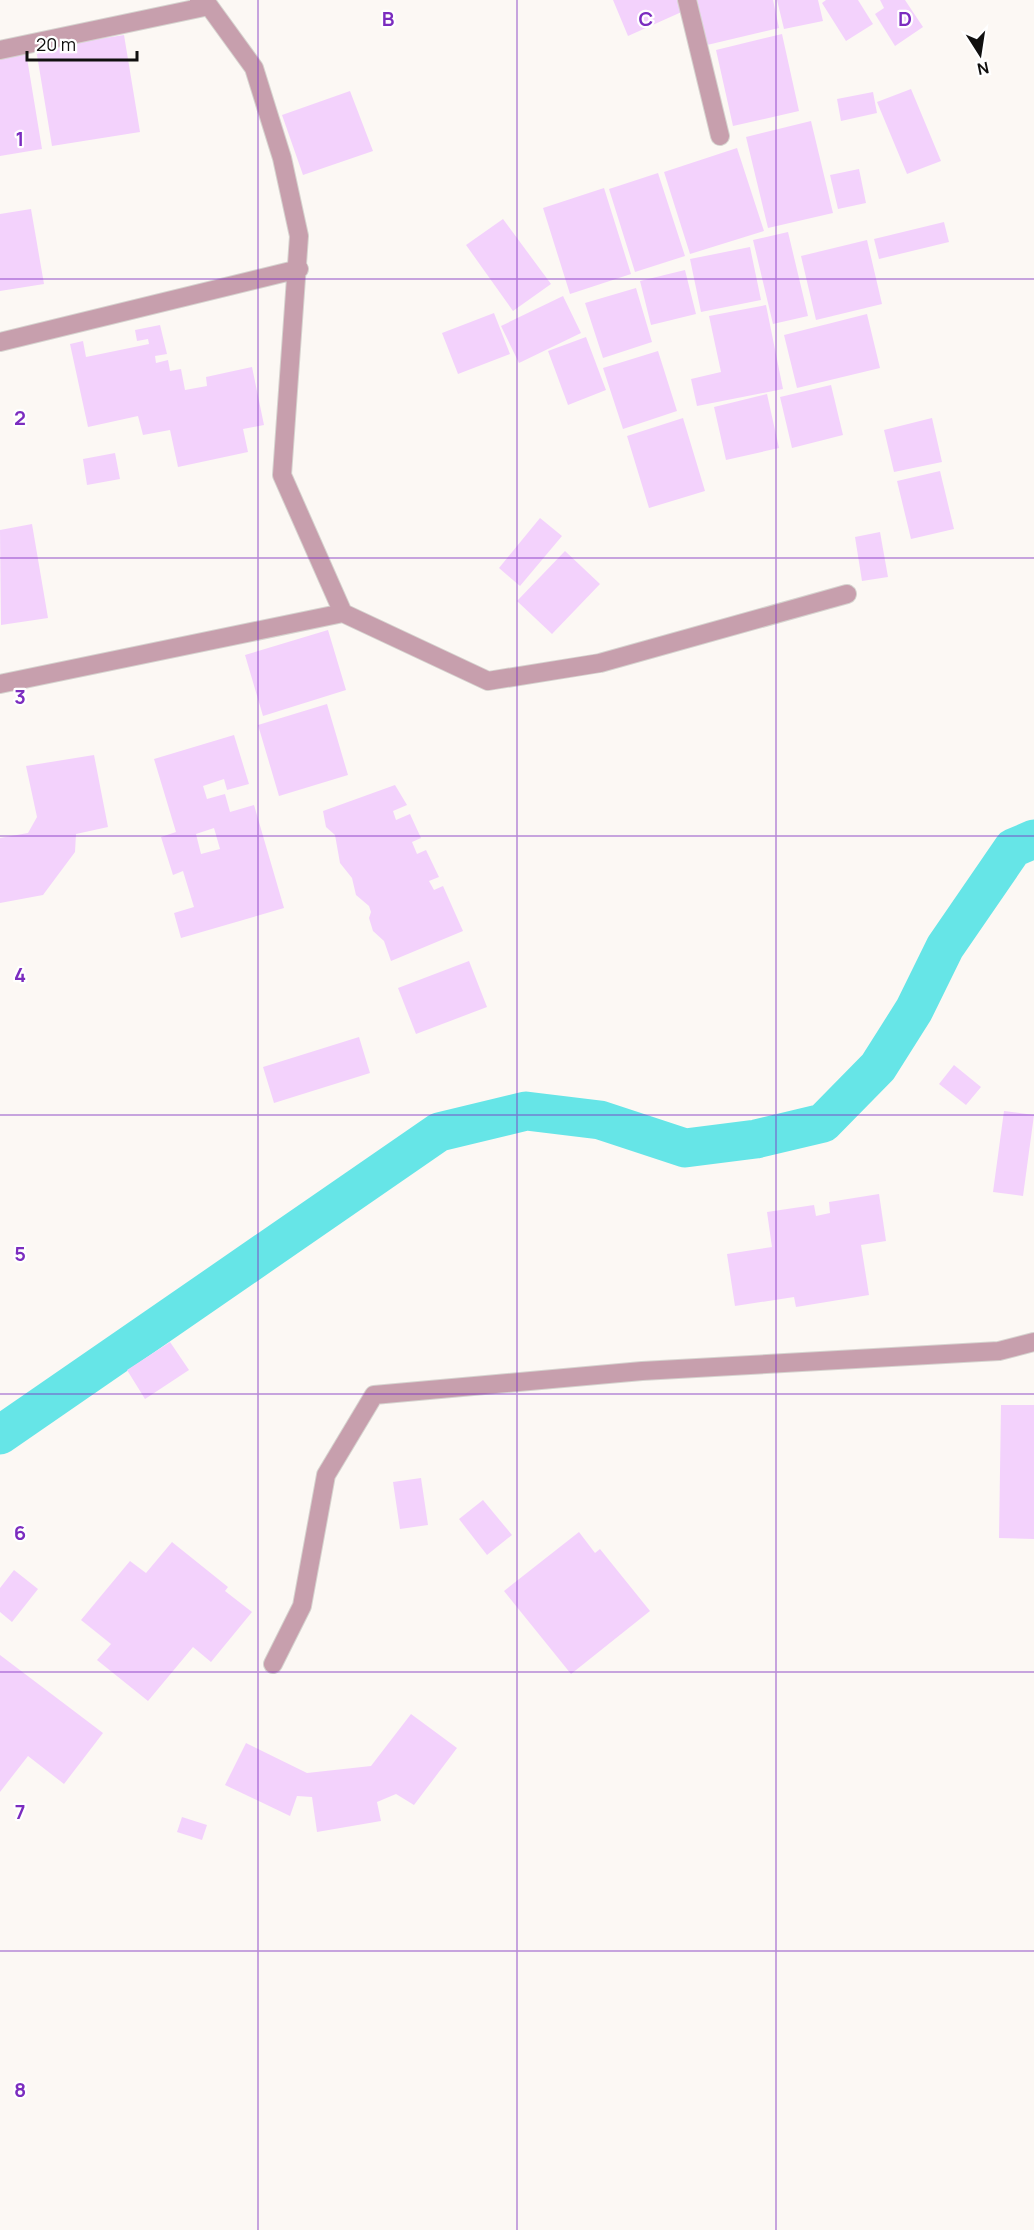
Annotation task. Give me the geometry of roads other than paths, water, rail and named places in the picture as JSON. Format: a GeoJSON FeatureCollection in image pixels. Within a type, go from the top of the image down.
{"type":"FeatureCollection","features":[{"type":"Feature","properties":{"kind":"street"},"geometry":{"type":"LineString","coordinates":[[687,0],[720,136]]}},
{"type":"Feature","properties":{"kind":"street"},"geometry":{"type":"LineString","coordinates":[[0,50],[204,3],[254,68],[282,158],[299,236],[299,269],[282,475],[343,613]]}},
{"type":"Feature","properties":{"kind":"street"},"geometry":{"type":"LineString","coordinates":[[0,342],[299,269]]}},
{"type":"Feature","properties":{"kind":"street"},"geometry":{"type":"LineString","coordinates":[[0,684],[343,613],[488,681],[600,663],[847,594]]}},
{"type":"Feature","properties":{"kind":"street"},"geometry":{"type":"LineString","coordinates":[[273,1664],[302,1606],[326,1475],[374,1395],[642,1371],[999,1351],[1034,1342]]}},
{"type":"Feature","properties":{"kind":"waterway"},"geometry":{"type":"LineString","coordinates":[[0,1435],[439,1132],[526,1111],[600,1120],[685,1148],[756,1139],[823,1123],[878,1067],[914,1010],[945,947],[1013,848],[1034,839]]}}]}
